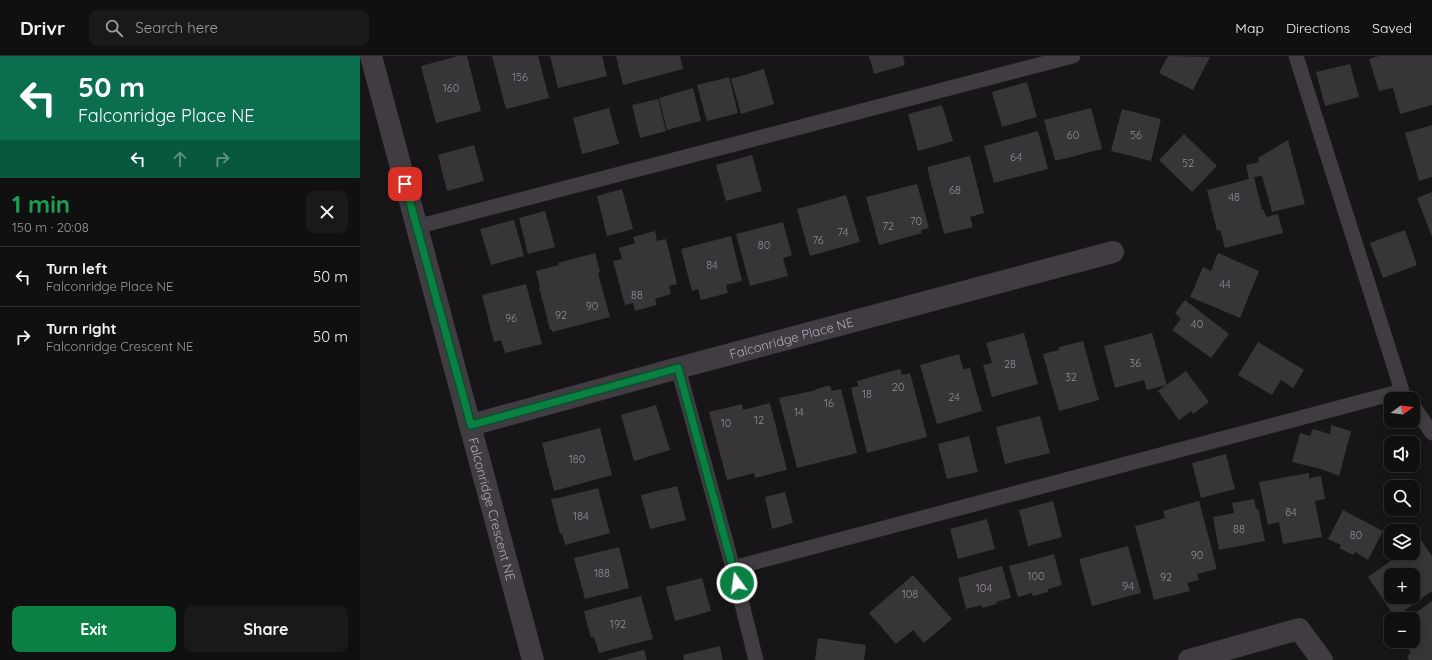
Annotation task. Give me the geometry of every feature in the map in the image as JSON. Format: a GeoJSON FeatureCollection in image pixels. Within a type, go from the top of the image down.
{"type":"FeatureCollection","features":[{"type":"Feature","properties":{"kind":"street","name":"Falconridge Crescent NE"},"geometry":{"type":"LineString","coordinates":[[372,56],[416,227],[471,425],[533,660]]}},
{"type":"Feature","properties":{"kind":"street","name":"Falconridge Place NE"},"geometry":{"type":"LineString","coordinates":[[471,425],[1113,252]]}},
{"type":"Feature","properties":{"kind":"street"},"geometry":{"type":"LineString","coordinates":[[1189,660],[1299,630],[1322,660]]}},
{"type":"Feature","properties":{"kind":"lane"},"geometry":{"type":"LineString","coordinates":[[416,227],[1072,56]]}},
{"type":"Feature","properties":{"kind":"lane"},"geometry":{"type":"LineString","coordinates":[[1296,56],[1404,392]]}},
{"type":"Feature","properties":{"kind":"lane"},"geometry":{"type":"LineString","coordinates":[[678,368],[733,568],[756,660]]}},
{"type":"Feature","properties":{"kind":"lane"},"geometry":{"type":"LineString","coordinates":[[733,568],[1384,400]]}},
{"type":"Feature","properties":{"kind":"lane"},"geometry":{"type":"LineString","coordinates":[[1420,416],[1432,433]]}},
{"type":"Feature","properties":{"kind":"building"},"geometry":{"type":"Polygon","coordinates":[[[458,56],[467,56],[481,111],[436,123],[421,66],[458,56]]]}},
{"type":"Feature","properties":{"kind":"building"},"geometry":{"type":"Polygon","coordinates":[[[492,56],[538,56],[549,98],[506,109],[492,56]]]}},
{"type":"Feature","properties":{"kind":"building"},"geometry":{"type":"Polygon","coordinates":[[[550,56],[602,56],[607,76],[558,88],[550,56]]]}},
{"type":"Feature","properties":{"kind":"building"},"geometry":{"type":"Polygon","coordinates":[[[616,56],[680,56],[683,69],[623,85],[616,56]]]}},
{"type":"Feature","properties":{"kind":"building"},"geometry":{"type":"Polygon","coordinates":[[[869,56],[903,56],[905,65],[874,74],[869,56]]]}},
{"type":"Feature","properties":{"kind":"building"},"geometry":{"type":"Polygon","coordinates":[[[1168,56],[1210,57],[1193,90],[1159,73],[1168,56]]]}},
{"type":"Feature","properties":{"kind":"building"},"geometry":{"type":"Polygon","coordinates":[[[1379,56],[1432,56],[1432,105],[1400,114],[1393,88],[1379,91],[1369,59],[1379,56]]]}},
{"type":"Feature","properties":{"kind":"building"},"geometry":{"type":"Polygon","coordinates":[[[1350,64],[1359,97],[1325,106],[1316,72],[1350,64]]]}},
{"type":"Feature","properties":{"kind":"building"},"geometry":{"type":"Polygon","coordinates":[[[764,69],[774,104],[741,114],[731,79],[764,69]]]}},
{"type":"Feature","properties":{"kind":"building"},"geometry":{"type":"Polygon","coordinates":[[[729,77],[738,113],[707,121],[697,85],[729,77]]]}},
{"type":"Feature","properties":{"kind":"building"},"geometry":{"type":"Polygon","coordinates":[[[1027,82],[1037,117],[1002,127],[992,92],[1027,82]]]}},
{"type":"Feature","properties":{"kind":"building"},"geometry":{"type":"Polygon","coordinates":[[[693,88],[701,121],[667,130],[659,98],[693,88]]]}},
{"type":"Feature","properties":{"kind":"building"},"geometry":{"type":"Polygon","coordinates":[[[658,99],[666,131],[640,138],[632,105],[658,99]]]}},
{"type":"Feature","properties":{"kind":"building"},"geometry":{"type":"Polygon","coordinates":[[[942,105],[953,141],[918,151],[908,114],[942,105]]]}},
{"type":"Feature","properties":{"kind":"building"},"geometry":{"type":"Polygon","coordinates":[[[609,108],[619,144],[582,154],[573,118],[609,108]]]}},
{"type":"Feature","properties":{"kind":"building"},"geometry":{"type":"Polygon","coordinates":[[[1091,108],[1102,149],[1055,161],[1044,120],[1091,108]]]}},
{"type":"Feature","properties":{"kind":"building"},"geometry":{"type":"Polygon","coordinates":[[[1122,109],[1161,119],[1151,161],[1111,151],[1122,109]]]}},
{"type":"Feature","properties":{"kind":"building"},"geometry":{"type":"Polygon","coordinates":[[[1432,125],[1432,177],[1419,181],[1405,133],[1432,125]]]}},
{"type":"Feature","properties":{"kind":"building"},"geometry":{"type":"Polygon","coordinates":[[[1038,131],[1048,169],[994,183],[984,146],[1038,131]]]}},
{"type":"Feature","properties":{"kind":"building"},"geometry":{"type":"Polygon","coordinates":[[[1184,134],[1217,166],[1192,192],[1159,160],[1184,134]]]}},
{"type":"Feature","properties":{"kind":"building"},"geometry":{"type":"Polygon","coordinates":[[[1288,140],[1305,204],[1272,212],[1262,176],[1254,177],[1262,210],[1264,210],[1266,217],[1278,214],[1283,233],[1225,248],[1220,230],[1217,231],[1207,190],[1249,179],[1246,165],[1259,162],[1258,158],[1288,140]]]}},
{"type":"Feature","properties":{"kind":"building"},"geometry":{"type":"Polygon","coordinates":[[[474,145],[484,181],[447,191],[438,155],[474,145]]]}},
{"type":"Feature","properties":{"kind":"building"},"geometry":{"type":"Polygon","coordinates":[[[752,155],[762,191],[726,201],[716,165],[752,155]]]}},
{"type":"Feature","properties":{"kind":"building"},"geometry":{"type":"Polygon","coordinates":[[[970,156],[984,213],[970,217],[973,227],[944,234],[927,167],[970,156]]]}},
{"type":"Feature","properties":{"kind":"building"},"geometry":{"type":"Polygon","coordinates":[[[917,184],[929,228],[921,230],[922,233],[879,245],[866,197],[917,184]]]}},
{"type":"Feature","properties":{"kind":"building"},"geometry":{"type":"Polygon","coordinates":[[[622,189],[633,229],[607,236],[597,196],[622,189]]]}},
{"type":"Feature","properties":{"kind":"building"},"geometry":{"type":"Polygon","coordinates":[[[1432,192],[1432,237],[1417,198],[1432,192]]]}},
{"type":"Feature","properties":{"kind":"building"},"geometry":{"type":"Polygon","coordinates":[[[846,195],[860,242],[810,256],[797,209],[846,195]]]}},
{"type":"Feature","properties":{"kind":"building"},"geometry":{"type":"Polygon","coordinates":[[[545,211],[555,247],[528,254],[519,218],[545,211]]]}},
{"type":"Feature","properties":{"kind":"building"},"geometry":{"type":"Polygon","coordinates":[[[514,220],[524,256],[491,265],[480,229],[514,220]]]}},
{"type":"Feature","properties":{"kind":"building"},"geometry":{"type":"Polygon","coordinates":[[[783,222],[792,255],[783,258],[788,276],[750,286],[736,234],[783,222]]]}},
{"type":"Feature","properties":{"kind":"building"},"geometry":{"type":"Polygon","coordinates":[[[1405,230],[1417,265],[1383,278],[1370,243],[1405,230]]]}},
{"type":"Feature","properties":{"kind":"building"},"geometry":{"type":"Polygon","coordinates":[[[655,231],[657,241],[666,239],[677,284],[669,286],[671,294],[655,299],[657,305],[635,311],[633,303],[625,305],[613,261],[622,259],[619,248],[635,243],[633,237],[655,231]]]}},
{"type":"Feature","properties":{"kind":"building"},"geometry":{"type":"Polygon","coordinates":[[[731,236],[742,281],[726,285],[728,293],[701,300],[698,289],[692,291],[681,249],[731,236]]]}},
{"type":"Feature","properties":{"kind":"building"},"geometry":{"type":"Polygon","coordinates":[[[595,253],[600,272],[598,273],[610,317],[552,332],[552,329],[550,330],[536,271],[559,265],[558,263],[595,253]]]}},
{"type":"Feature","properties":{"kind":"building"},"geometry":{"type":"Polygon","coordinates":[[[1218,253],[1259,271],[1240,318],[1190,297],[1203,267],[1211,271],[1218,253]]]}},
{"type":"Feature","properties":{"kind":"building"},"geometry":{"type":"Polygon","coordinates":[[[526,284],[542,344],[505,353],[501,340],[494,342],[482,295],[526,284]]]}},
{"type":"Feature","properties":{"kind":"building"},"geometry":{"type":"Polygon","coordinates":[[[1185,300],[1229,334],[1211,358],[1172,330],[1181,319],[1175,313],[1185,300]]]}},
{"type":"Feature","properties":{"kind":"building"},"geometry":{"type":"Polygon","coordinates":[[[1024,333],[1038,384],[992,397],[983,365],[992,363],[986,343],[1024,333]]]}},
{"type":"Feature","properties":{"kind":"building"},"geometry":{"type":"Polygon","coordinates":[[[1152,333],[1167,385],[1147,390],[1144,380],[1115,388],[1104,346],[1152,333]]]}},
{"type":"Feature","properties":{"kind":"building"},"geometry":{"type":"Polygon","coordinates":[[[1083,341],[1099,400],[1059,411],[1043,354],[1059,350],[1059,347],[1083,341]]]}},
{"type":"Feature","properties":{"kind":"building"},"geometry":{"type":"Polygon","coordinates":[[[1258,342],[1304,370],[1293,388],[1281,380],[1272,395],[1238,375],[1258,342]]]}},
{"type":"Feature","properties":{"kind":"building"},"geometry":{"type":"Polygon","coordinates":[[[959,354],[963,369],[970,368],[982,411],[937,424],[920,365],[959,354]]]}},
{"type":"Feature","properties":{"kind":"building"},"geometry":{"type":"Polygon","coordinates":[[[900,369],[902,375],[910,373],[927,437],[867,453],[851,388],[858,386],[857,381],[900,369]]]}},
{"type":"Feature","properties":{"kind":"building"},"geometry":{"type":"Polygon","coordinates":[[[1186,371],[1209,402],[1193,414],[1191,411],[1179,420],[1158,391],[1186,371]]]}},
{"type":"Feature","properties":{"kind":"building"},"geometry":{"type":"Polygon","coordinates":[[[830,386],[832,391],[841,389],[857,453],[797,468],[779,398],[812,391],[830,386]]]}},
{"type":"Feature","properties":{"kind":"building"},"geometry":{"type":"Polygon","coordinates":[[[770,403],[787,470],[755,478],[754,473],[727,480],[709,412],[742,404],[743,410],[770,403]]]}},
{"type":"Feature","properties":{"kind":"building"},"geometry":{"type":"Polygon","coordinates":[[[656,405],[670,450],[634,461],[621,415],[656,405]]]}},
{"type":"Feature","properties":{"kind":"building"},"geometry":{"type":"Polygon","coordinates":[[[1040,416],[1050,453],[1005,464],[996,427],[1040,416]]]}},
{"type":"Feature","properties":{"kind":"building"},"geometry":{"type":"Polygon","coordinates":[[[1331,425],[1351,431],[1339,476],[1321,469],[1292,462],[1300,433],[1310,436],[1313,429],[1330,434],[1331,425]]]}},
{"type":"Feature","properties":{"kind":"building"},"geometry":{"type":"Polygon","coordinates":[[[600,428],[612,475],[554,491],[542,443],[600,428]]]}},
{"type":"Feature","properties":{"kind":"building"},"geometry":{"type":"Polygon","coordinates":[[[969,436],[978,472],[947,479],[938,444],[969,436]]]}},
{"type":"Feature","properties":{"kind":"building"},"geometry":{"type":"Polygon","coordinates":[[[1226,454],[1235,489],[1201,498],[1192,463],[1226,454]]]}},
{"type":"Feature","properties":{"kind":"building"},"geometry":{"type":"Polygon","coordinates":[[[1309,473],[1309,478],[1321,476],[1325,499],[1315,501],[1322,537],[1283,544],[1279,522],[1268,525],[1259,482],[1309,473]]]}},
{"type":"Feature","properties":{"kind":"building"},"geometry":{"type":"Polygon","coordinates":[[[677,486],[686,520],[650,529],[641,495],[677,486]]]}},
{"type":"Feature","properties":{"kind":"building"},"geometry":{"type":"Polygon","coordinates":[[[598,488],[610,533],[565,545],[562,533],[560,534],[551,499],[598,488]]]}},
{"type":"Feature","properties":{"kind":"building"},"geometry":{"type":"Polygon","coordinates":[[[785,492],[793,523],[772,529],[765,497],[785,492]]]}},
{"type":"Feature","properties":{"kind":"building"},"geometry":{"type":"Polygon","coordinates":[[[1254,499],[1256,509],[1258,508],[1265,541],[1219,550],[1213,517],[1234,513],[1232,503],[1254,499]]]}},
{"type":"Feature","properties":{"kind":"building"},"geometry":{"type":"Polygon","coordinates":[[[1053,501],[1062,537],[1028,546],[1019,510],[1053,501]]]}},
{"type":"Feature","properties":{"kind":"building"},"geometry":{"type":"Polygon","coordinates":[[[1199,501],[1217,569],[1197,574],[1199,580],[1187,583],[1190,591],[1154,600],[1135,526],[1165,518],[1163,511],[1199,501]]]}},
{"type":"Feature","properties":{"kind":"building"},"geometry":{"type":"Polygon","coordinates":[[[1343,510],[1383,531],[1368,560],[1355,552],[1353,555],[1339,548],[1341,545],[1328,539],[1343,510]]]}},
{"type":"Feature","properties":{"kind":"building"},"geometry":{"type":"Polygon","coordinates":[[[987,519],[995,549],[958,559],[950,529],[987,519]]]}},
{"type":"Feature","properties":{"kind":"building"},"geometry":{"type":"Polygon","coordinates":[[[1421,540],[1432,556],[1432,591],[1420,599],[1420,568],[1384,568],[1384,601],[1368,577],[1392,560],[1420,560],[1421,540]]]}},
{"type":"Feature","properties":{"kind":"building"},"geometry":{"type":"Polygon","coordinates":[[[1128,546],[1141,593],[1092,606],[1079,559],[1128,546]]]}},
{"type":"Feature","properties":{"kind":"building"},"geometry":{"type":"Polygon","coordinates":[[[619,547],[629,588],[585,599],[574,558],[619,547]]]}},
{"type":"Feature","properties":{"kind":"building"},"geometry":{"type":"Polygon","coordinates":[[[1054,554],[1062,585],[1048,589],[1048,592],[1033,596],[1032,593],[1018,597],[1009,566],[1054,554]]]}},
{"type":"Feature","properties":{"kind":"building"},"geometry":{"type":"Polygon","coordinates":[[[1002,566],[1011,598],[982,608],[982,605],[966,609],[958,578],[1002,566]]]}},
{"type":"Feature","properties":{"kind":"building"},"geometry":{"type":"Polygon","coordinates":[[[913,575],[952,619],[924,643],[913,630],[896,644],[869,613],[913,575]]]}},
{"type":"Feature","properties":{"kind":"building"},"geometry":{"type":"Polygon","coordinates":[[[702,578],[711,611],[675,621],[666,587],[702,578]]]}},
{"type":"Feature","properties":{"kind":"building"},"geometry":{"type":"Polygon","coordinates":[[[641,596],[653,639],[599,653],[594,637],[591,638],[584,611],[641,596]]]}},
{"type":"Feature","properties":{"kind":"building"},"geometry":{"type":"Polygon","coordinates":[[[1432,601],[1432,660],[1409,660],[1407,656],[1411,653],[1408,648],[1420,648],[1420,612],[1417,612],[1432,601]]]}},
{"type":"Feature","properties":{"kind":"building"},"geometry":{"type":"Polygon","coordinates":[[[1386,604],[1414,604],[1402,612],[1392,612],[1386,604]]]}},
{"type":"Feature","properties":{"kind":"building"},"geometry":{"type":"Polygon","coordinates":[[[818,638],[866,645],[864,660],[815,660],[818,638]]]}},
{"type":"Feature","properties":{"kind":"building"},"geometry":{"type":"Polygon","coordinates":[[[720,646],[723,660],[684,660],[683,655],[720,646]]]}},
{"type":"Feature","properties":{"kind":"building"},"geometry":{"type":"Polygon","coordinates":[[[644,650],[647,660],[608,660],[608,659],[644,650]]]}},
{"type":"Feature","properties":{"kind":"route"},"geometry":{"type":"LineString","coordinates":[[405,184],[471,425],[678,368],[737,583]]}}]}
